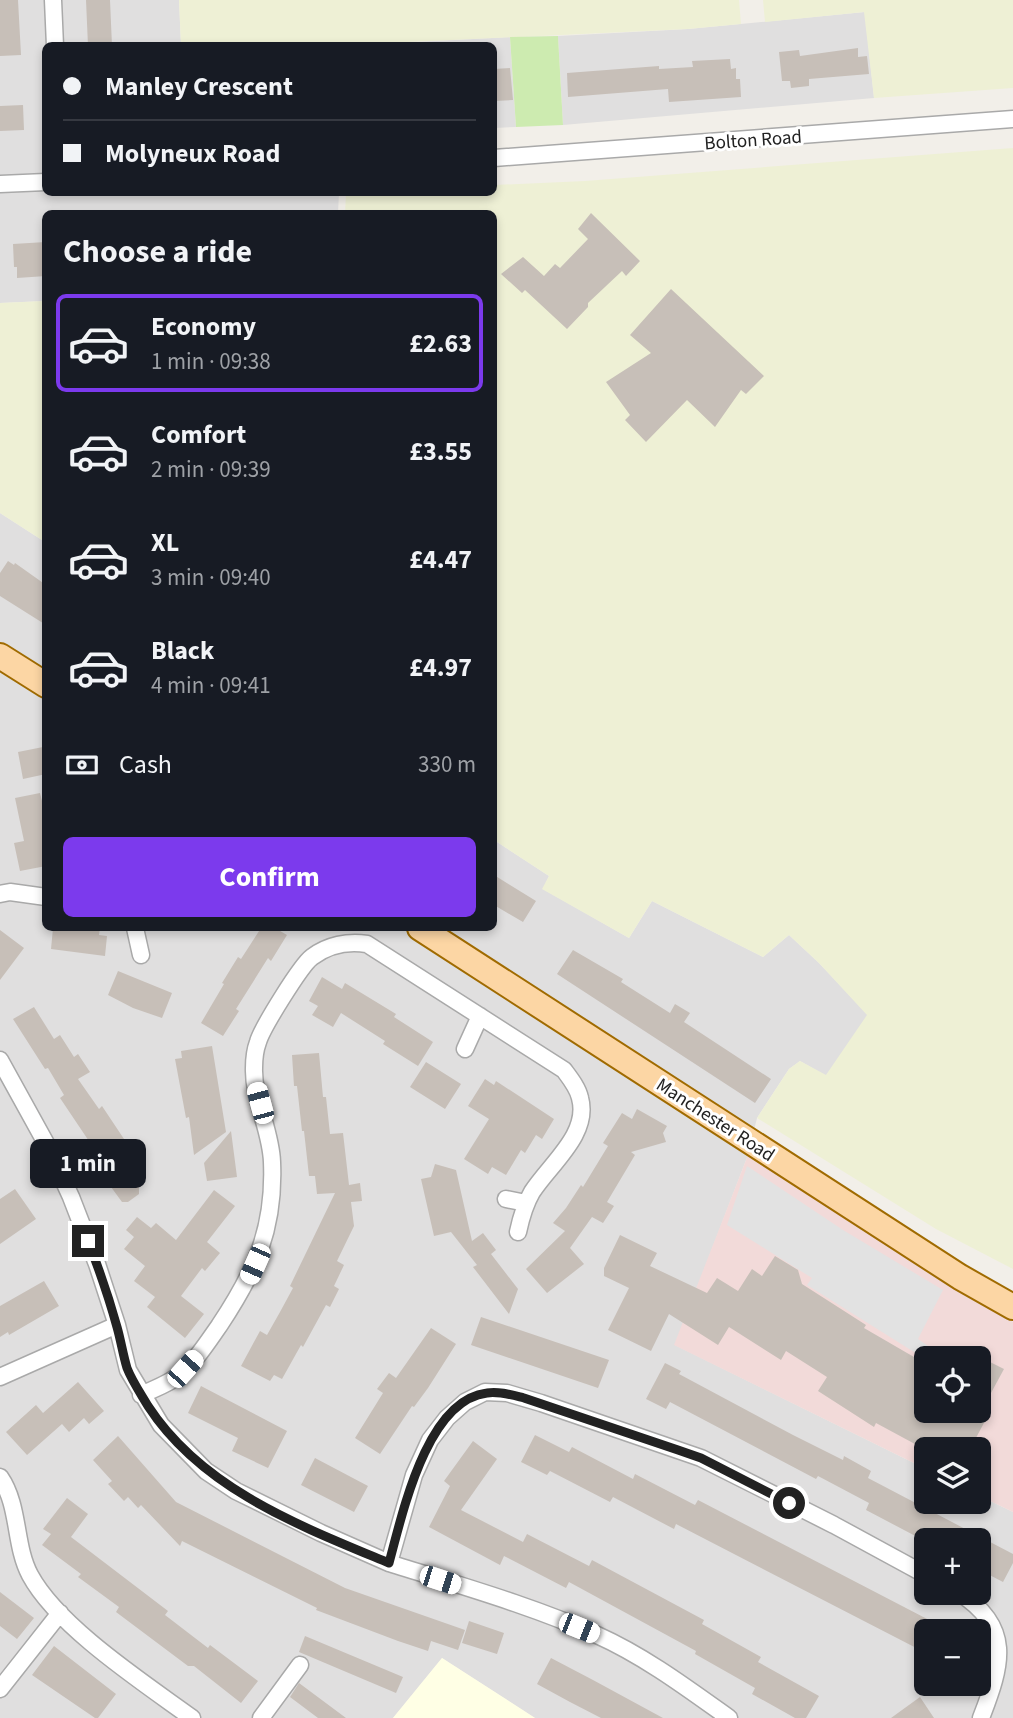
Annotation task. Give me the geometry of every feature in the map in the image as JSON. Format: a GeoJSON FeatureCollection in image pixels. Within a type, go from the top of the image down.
{"type":"FeatureCollection","features":[{"type":"Feature","properties":{"kind":"main road"},"geometry":{"type":"LineString","coordinates":[[0,656],[42,682]]}},
{"type":"Feature","properties":{"kind":"main road","name":"Manchester Road"},"geometry":{"type":"LineString","coordinates":[[425,931],[960,1277],[1013,1307]]}},
{"type":"Feature","properties":{"kind":"street"},"geometry":{"type":"LineString","coordinates":[[53,0],[55,42]]}},
{"type":"Feature","properties":{"kind":"street","name":"Bolton Road"},"geometry":{"type":"LineString","coordinates":[[497,158],[1013,119]]}},
{"type":"Feature","properties":{"kind":"street"},"geometry":{"type":"LineString","coordinates":[[0,184],[42,182]]}},
{"type":"Feature","properties":{"kind":"street"},"geometry":{"type":"LineString","coordinates":[[0,894],[10,892],[42,896]]}},
{"type":"Feature","properties":{"kind":"street"},"geometry":{"type":"LineString","coordinates":[[136,931],[141,955]]}},
{"type":"Feature","properties":{"kind":"street"},"geometry":{"type":"LineString","coordinates":[[141,1395],[176,1378],[196,1358],[237,1299],[255,1264],[269,1214],[272,1164],[271,1143],[255,1083],[255,1053],[258,1040],[309,959],[324,949],[354,942],[367,944],[564,1070],[580,1097],[582,1113],[579,1125],[526,1203],[518,1232]]}},
{"type":"Feature","properties":{"kind":"street"},"geometry":{"type":"LineString","coordinates":[[465,1049],[480,1016]]}},
{"type":"Feature","properties":{"kind":"street"},"geometry":{"type":"LineString","coordinates":[[0,1060],[48,1147],[71,1197],[97,1264],[128,1370],[161,1426],[206,1471],[236,1492],[389,1563],[558,1619],[600,1636],[649,1663],[729,1718]]}},
{"type":"Feature","properties":{"kind":"street"},"geometry":{"type":"LineString","coordinates":[[506,1199],[526,1203]]}},
{"type":"Feature","properties":{"kind":"street"},"geometry":{"type":"LineString","coordinates":[[0,1377],[117,1325]]}},
{"type":"Feature","properties":{"kind":"street"},"geometry":{"type":"LineString","coordinates":[[389,1563],[414,1475],[430,1440],[464,1402],[485,1392],[507,1393],[541,1403],[701,1458],[914,1568]]}},
{"type":"Feature","properties":{"kind":"street"},"geometry":{"type":"LineString","coordinates":[[0,1477],[12,1501],[24,1560],[31,1576],[60,1613],[107,1654],[192,1718]]}},
{"type":"Feature","properties":{"kind":"street"},"geometry":{"type":"LineString","coordinates":[[976,1605],[1002,1627],[1000,1668],[981,1718]]}},
{"type":"Feature","properties":{"kind":"street"},"geometry":{"type":"LineString","coordinates":[[0,1689],[60,1613]]}},
{"type":"Feature","properties":{"kind":"street"},"geometry":{"type":"LineString","coordinates":[[261,1718],[300,1665]]}},
{"type":"Feature","properties":{"kind":"shaded area"},"geometry":{"type":"Polygon","coordinates":[[[0,0],[179,0],[181,42],[42,42],[42,196],[339,196],[338,210],[42,210],[42,301],[0,303],[0,0]]]}},
{"type":"Feature","properties":{"kind":"shaded area"},"geometry":{"type":"Polygon","coordinates":[[[179,0],[739,0],[741,24],[688,29],[409,42],[181,42],[179,0]]]}},
{"type":"Feature","properties":{"kind":"shaded area"},"geometry":{"type":"Polygon","coordinates":[[[763,0],[1013,0],[1013,88],[874,98],[864,12],[765,22],[763,0]]]}},
{"type":"Feature","properties":{"kind":"shaded area"},"geometry":{"type":"Polygon","coordinates":[[[865,12],[874,98],[563,125],[558,36],[688,29],[865,12]]]}},
{"type":"Feature","properties":{"kind":"shaded area"},"geometry":{"type":"Polygon","coordinates":[[[510,37],[516,127],[497,128],[497,42],[418,42],[510,37]]]}},
{"type":"Feature","properties":{"kind":"shaded area"},"geometry":{"type":"Polygon","coordinates":[[[1013,148],[1013,1269],[936,1229],[757,1118],[789,1069],[800,1061],[826,1075],[867,1015],[789,935],[763,957],[652,901],[629,938],[542,889],[549,876],[497,842],[497,210],[345,210],[346,196],[497,196],[497,185],[585,181],[1013,148]]]}},
{"type":"Feature","properties":{"kind":"shaded area"},"geometry":{"type":"Polygon","coordinates":[[[42,301],[42,540],[0,513],[0,303],[42,301]]]}},
{"type":"Feature","properties":{"kind":"shaded area"},"geometry":{"type":"Polygon","coordinates":[[[0,513],[42,540],[42,931],[497,931],[497,842],[549,876],[543,889],[629,938],[652,901],[763,957],[789,935],[868,1015],[826,1076],[800,1061],[789,1069],[757,1118],[748,1155],[675,1345],[914,1463],[914,1514],[991,1514],[991,1501],[1013,1512],[1013,1718],[535,1718],[442,1658],[393,1718],[0,1718],[0,513]]]}},
{"type":"Feature","properties":{"kind":"shaded area"},"geometry":{"type":"Polygon","coordinates":[[[748,1155],[1013,1322],[1013,1512],[991,1501],[991,1437],[914,1437],[914,1463],[674,1345],[748,1155]]]}},
{"type":"Feature","properties":{"kind":"shaded area"},"geometry":{"type":"Polygon","coordinates":[[[747,1166],[843,1230],[943,1290],[918,1339],[928,1346],[914,1346],[914,1352],[807,1285],[812,1278],[727,1225],[747,1166]]]}},
{"type":"Feature","properties":{"kind":"shaded area"},"geometry":{"type":"Polygon","coordinates":[[[442,1658],[535,1718],[393,1718],[442,1658]]]}},
{"type":"Feature","properties":{"kind":"green space"},"geometry":{"type":"Polygon","coordinates":[[[558,36],[563,125],[516,127],[510,37],[558,36]]]}},
{"type":"Feature","properties":{"kind":"building"},"geometry":{"type":"Polygon","coordinates":[[[0,0],[18,0],[21,55],[0,56],[0,0]]]}},
{"type":"Feature","properties":{"kind":"building"},"geometry":{"type":"Polygon","coordinates":[[[86,0],[110,0],[112,42],[88,42],[86,0]]]}},
{"type":"Feature","properties":{"kind":"building"},"geometry":{"type":"Polygon","coordinates":[[[858,48],[858,57],[867,56],[869,74],[809,79],[809,86],[791,88],[790,81],[782,81],[779,52],[799,50],[800,56],[858,48]]]}},
{"type":"Feature","properties":{"kind":"building"},"geometry":{"type":"Polygon","coordinates":[[[730,59],[731,69],[736,68],[736,79],[740,79],[741,97],[669,102],[668,89],[568,97],[567,73],[659,66],[659,69],[693,67],[692,61],[730,59]]]}},
{"type":"Feature","properties":{"kind":"building"},"geometry":{"type":"Polygon","coordinates":[[[510,68],[513,100],[497,101],[497,69],[510,68]]]}},
{"type":"Feature","properties":{"kind":"building"},"geometry":{"type":"Polygon","coordinates":[[[23,105],[24,130],[0,131],[0,106],[23,105]]]}},
{"type":"Feature","properties":{"kind":"building"},"geometry":{"type":"Polygon","coordinates":[[[591,213],[640,261],[626,276],[622,271],[588,303],[588,307],[567,329],[525,290],[522,293],[501,274],[523,257],[544,276],[555,264],[560,268],[588,239],[578,229],[591,213]]]}},
{"type":"Feature","properties":{"kind":"building"},"geometry":{"type":"Polygon","coordinates":[[[42,242],[42,276],[17,278],[13,244],[42,242]]]}},
{"type":"Feature","properties":{"kind":"building"},"geometry":{"type":"Polygon","coordinates":[[[671,289],[764,376],[746,394],[741,390],[715,427],[687,400],[646,442],[625,420],[630,415],[606,382],[651,353],[630,335],[671,289]]]}},
{"type":"Feature","properties":{"kind":"building"},"geometry":{"type":"Polygon","coordinates":[[[8,561],[42,582],[42,622],[0,596],[0,573],[8,561]]]}},
{"type":"Feature","properties":{"kind":"building"},"geometry":{"type":"Polygon","coordinates":[[[42,747],[42,775],[23,779],[18,752],[42,747]]]}},
{"type":"Feature","properties":{"kind":"building"},"geometry":{"type":"Polygon","coordinates":[[[40,793],[42,867],[20,871],[14,843],[24,841],[15,798],[40,793]]]}},
{"type":"Feature","properties":{"kind":"building"},"geometry":{"type":"Polygon","coordinates":[[[497,877],[536,901],[523,922],[497,907],[497,877]]]}},
{"type":"Feature","properties":{"kind":"building"},"geometry":{"type":"Polygon","coordinates":[[[0,930],[24,948],[0,980],[0,930]]]}},
{"type":"Feature","properties":{"kind":"building"},"geometry":{"type":"Polygon","coordinates":[[[53,931],[100,931],[99,935],[107,936],[105,956],[51,949],[53,931]]]}},
{"type":"Feature","properties":{"kind":"building"},"geometry":{"type":"Polygon","coordinates":[[[259,931],[280,931],[287,935],[271,961],[268,958],[236,1009],[239,1011],[223,1036],[201,1023],[238,957],[241,959],[259,931]]]}},
{"type":"Feature","properties":{"kind":"building"},"geometry":{"type":"Polygon","coordinates":[[[573,950],[623,979],[621,982],[670,1013],[675,1004],[690,1013],[684,1022],[771,1079],[755,1103],[557,974],[573,950]]]}},
{"type":"Feature","properties":{"kind":"building"},"geometry":{"type":"Polygon","coordinates":[[[118,971],[172,993],[162,1018],[133,1008],[108,995],[118,971]]]}},
{"type":"Feature","properties":{"kind":"building"},"geometry":{"type":"Polygon","coordinates":[[[322,977],[342,989],[345,983],[396,1014],[394,1017],[433,1042],[418,1066],[341,1013],[333,1027],[312,1015],[318,1006],[309,1001],[322,977]]]}},
{"type":"Feature","properties":{"kind":"building"},"geometry":{"type":"Polygon","coordinates":[[[34,1007],[54,1039],[60,1035],[74,1057],[78,1054],[90,1072],[78,1079],[99,1109],[102,1106],[128,1145],[120,1150],[138,1176],[134,1179],[139,1187],[139,1194],[128,1202],[122,1202],[100,1172],[107,1168],[60,1098],[64,1095],[48,1068],[45,1069],[13,1019],[34,1007]]]}},
{"type":"Feature","properties":{"kind":"building"},"geometry":{"type":"Polygon","coordinates":[[[212,1046],[226,1132],[194,1155],[189,1117],[186,1118],[175,1059],[182,1058],[181,1051],[212,1046]]]}},
{"type":"Feature","properties":{"kind":"building"},"geometry":{"type":"Polygon","coordinates":[[[319,1053],[330,1134],[343,1133],[349,1185],[360,1183],[362,1201],[351,1202],[354,1226],[337,1261],[344,1265],[334,1286],[339,1289],[330,1307],[326,1305],[282,1379],[274,1375],[270,1381],[241,1366],[260,1331],[267,1335],[280,1312],[335,1193],[317,1194],[315,1176],[309,1176],[297,1086],[294,1086],[292,1055],[319,1053]]]}},
{"type":"Feature","properties":{"kind":"building"},"geometry":{"type":"Polygon","coordinates":[[[426,1062],[461,1084],[445,1109],[410,1087],[426,1062]]]}},
{"type":"Feature","properties":{"kind":"building"},"geometry":{"type":"Polygon","coordinates":[[[485,1079],[494,1085],[496,1081],[554,1119],[542,1139],[536,1135],[525,1153],[521,1150],[506,1175],[492,1167],[488,1174],[464,1159],[489,1119],[468,1106],[485,1079]]]}},
{"type":"Feature","properties":{"kind":"building"},"geometry":{"type":"Polygon","coordinates":[[[637,1109],[667,1126],[663,1133],[666,1142],[631,1152],[635,1155],[607,1202],[614,1206],[603,1223],[592,1217],[570,1248],[584,1264],[547,1293],[526,1269],[565,1231],[553,1223],[581,1185],[583,1187],[608,1146],[603,1143],[622,1113],[632,1119],[637,1109]]]}},
{"type":"Feature","properties":{"kind":"building"},"geometry":{"type":"Polygon","coordinates":[[[231,1131],[237,1177],[207,1181],[204,1163],[231,1131]]]}},
{"type":"Feature","properties":{"kind":"building"},"geometry":{"type":"Polygon","coordinates":[[[435,1164],[456,1170],[472,1241],[483,1233],[496,1250],[491,1254],[518,1289],[509,1314],[473,1267],[477,1265],[451,1232],[434,1236],[421,1179],[431,1177],[435,1164]]]}},
{"type":"Feature","properties":{"kind":"building"},"geometry":{"type":"Polygon","coordinates":[[[15,1189],[36,1219],[0,1244],[0,1199],[15,1189]]]}},
{"type":"Feature","properties":{"kind":"building"},"geometry":{"type":"Polygon","coordinates":[[[214,1190],[235,1206],[207,1242],[220,1253],[205,1271],[202,1268],[181,1296],[204,1314],[185,1338],[147,1307],[155,1297],[134,1281],[145,1266],[124,1249],[134,1237],[126,1230],[137,1217],[151,1228],[156,1223],[176,1240],[214,1190]]]}},
{"type":"Feature","properties":{"kind":"building"},"geometry":{"type":"Polygon","coordinates":[[[620,1235],[657,1253],[650,1266],[707,1293],[717,1278],[738,1291],[752,1269],[762,1276],[775,1256],[798,1270],[802,1284],[866,1325],[864,1328],[914,1357],[914,1423],[984,1423],[976,1437],[914,1437],[914,1444],[876,1423],[874,1427],[818,1391],[827,1377],[786,1351],[781,1360],[729,1327],[718,1345],[669,1314],[651,1351],[608,1330],[629,1288],[604,1276],[604,1268],[620,1235]]]}},
{"type":"Feature","properties":{"kind":"building"},"geometry":{"type":"Polygon","coordinates":[[[44,1281],[59,1306],[9,1335],[8,1332],[0,1337],[0,1306],[44,1281]]]}},
{"type":"Feature","properties":{"kind":"building"},"geometry":{"type":"Polygon","coordinates":[[[481,1317],[609,1360],[598,1388],[471,1345],[481,1317]]]}},
{"type":"Feature","properties":{"kind":"building"},"geometry":{"type":"Polygon","coordinates":[[[431,1328],[456,1344],[380,1454],[355,1438],[383,1393],[377,1389],[389,1373],[396,1378],[431,1328]]]}},
{"type":"Feature","properties":{"kind":"building"},"geometry":{"type":"Polygon","coordinates":[[[991,1362],[1004,1369],[991,1393],[991,1362]]]}},
{"type":"Feature","properties":{"kind":"building"},"geometry":{"type":"Polygon","coordinates":[[[665,1363],[681,1371],[679,1374],[793,1435],[843,1460],[844,1456],[871,1471],[868,1478],[914,1502],[914,1514],[937,1514],[963,1528],[914,1528],[914,1535],[866,1510],[869,1503],[818,1476],[816,1479],[670,1402],[666,1409],[646,1399],[665,1363]]]}},
{"type":"Feature","properties":{"kind":"building"},"geometry":{"type":"Polygon","coordinates":[[[78,1382],[104,1411],[89,1424],[84,1418],[69,1432],[62,1424],[27,1455],[6,1432],[36,1405],[43,1413],[78,1382]]]}},
{"type":"Feature","properties":{"kind":"building"},"geometry":{"type":"Polygon","coordinates":[[[201,1386],[287,1431],[268,1468],[232,1451],[238,1438],[188,1413],[201,1386]]]}},
{"type":"Feature","properties":{"kind":"building"},"geometry":{"type":"Polygon","coordinates":[[[535,1435],[569,1452],[572,1447],[633,1479],[635,1474],[695,1505],[698,1500],[927,1619],[914,1619],[914,1647],[676,1524],[674,1529],[613,1497],[610,1502],[550,1471],[547,1475],[521,1462],[535,1435]]]}},
{"type":"Feature","properties":{"kind":"building"},"geometry":{"type":"Polygon","coordinates":[[[118,1436],[176,1502],[345,1588],[465,1630],[458,1650],[431,1641],[428,1651],[398,1641],[316,1610],[317,1608],[182,1541],[180,1546],[141,1505],[138,1508],[128,1497],[124,1501],[108,1484],[112,1481],[93,1460],[118,1436]]]}},
{"type":"Feature","properties":{"kind":"building"},"geometry":{"type":"Polygon","coordinates":[[[473,1441],[497,1459],[461,1510],[523,1542],[527,1534],[589,1566],[592,1560],[704,1620],[702,1624],[761,1657],[758,1662],[819,1696],[806,1718],[795,1718],[752,1694],[755,1688],[695,1654],[696,1651],[569,1582],[566,1588],[504,1556],[500,1565],[429,1527],[450,1486],[444,1481],[473,1441]]]}},
{"type":"Feature","properties":{"kind":"building"},"geometry":{"type":"Polygon","coordinates":[[[315,1458],[368,1486],[354,1512],[301,1485],[315,1458]]]}},
{"type":"Feature","properties":{"kind":"building"},"geometry":{"type":"Polygon","coordinates":[[[67,1498],[88,1514],[71,1537],[168,1611],[165,1615],[258,1681],[241,1703],[194,1666],[188,1666],[116,1612],[119,1607],[78,1577],[81,1574],[42,1545],[51,1534],[43,1529],[67,1498]]]}},
{"type":"Feature","properties":{"kind":"building"},"geometry":{"type":"Polygon","coordinates":[[[991,1542],[1013,1554],[1013,1563],[1003,1582],[991,1576],[991,1542]]]}},
{"type":"Feature","properties":{"kind":"building"},"geometry":{"type":"Polygon","coordinates":[[[0,1592],[34,1618],[17,1639],[0,1626],[0,1592]]]}},
{"type":"Feature","properties":{"kind":"building"},"geometry":{"type":"Polygon","coordinates":[[[469,1621],[504,1633],[497,1654],[462,1643],[469,1621]]]}},
{"type":"Feature","properties":{"kind":"building"},"geometry":{"type":"Polygon","coordinates":[[[305,1636],[403,1677],[396,1693],[299,1652],[305,1636]]]}},
{"type":"Feature","properties":{"kind":"building"},"geometry":{"type":"Polygon","coordinates":[[[54,1646],[116,1694],[98,1718],[32,1675],[54,1646]]]}},
{"type":"Feature","properties":{"kind":"building"},"geometry":{"type":"Polygon","coordinates":[[[551,1658],[663,1718],[601,1718],[570,1702],[537,1684],[551,1658]]]}},
{"type":"Feature","properties":{"kind":"building"},"geometry":{"type":"Polygon","coordinates":[[[299,1683],[346,1718],[318,1718],[290,1697],[299,1683]]]}},
{"type":"Feature","properties":{"kind":"building"},"geometry":{"type":"Polygon","coordinates":[[[920,1697],[934,1718],[891,1718],[920,1697]]]}},
{"type":"Feature","properties":{"kind":"route"},"geometry":{"type":"LineString","coordinates":[[88,1241],[117,1325],[128,1370],[161,1426],[206,1471],[236,1492],[389,1563],[414,1475],[430,1440],[464,1402],[485,1392],[507,1393],[524,1398],[701,1458],[789,1503]]}}]}
